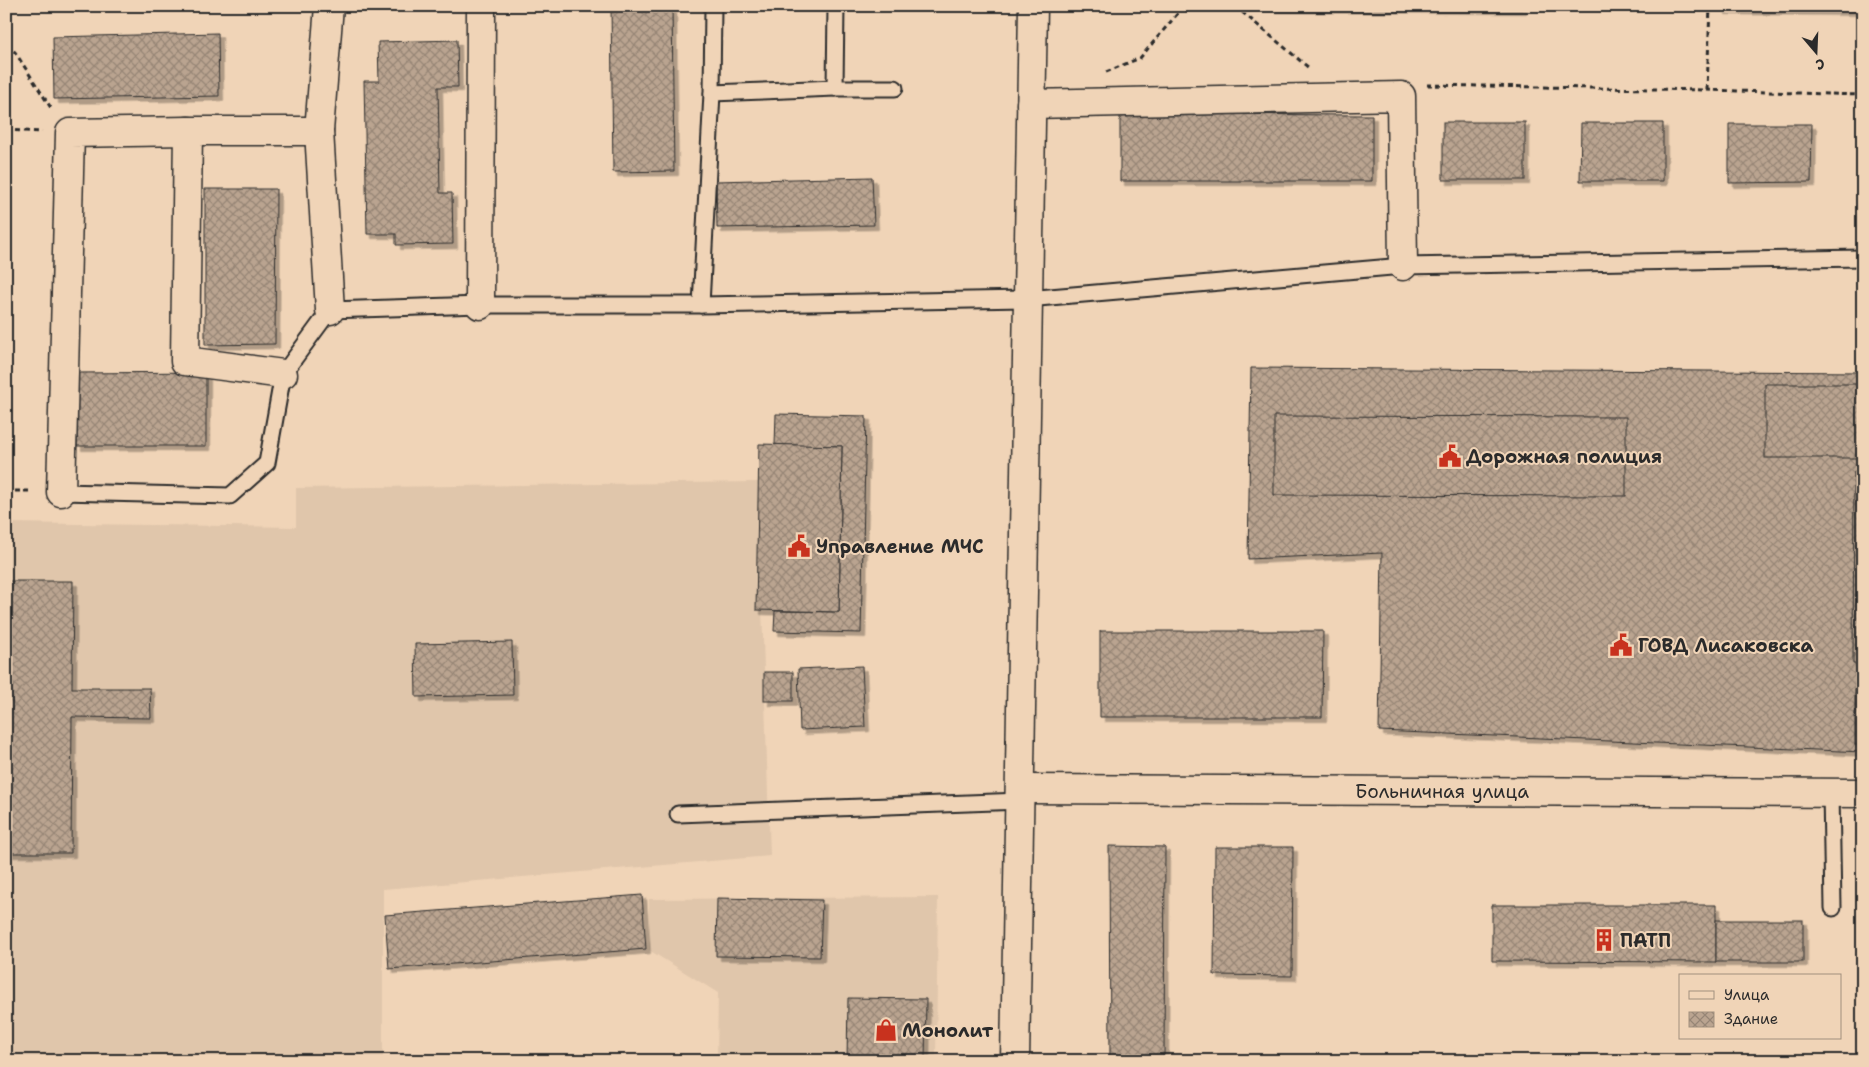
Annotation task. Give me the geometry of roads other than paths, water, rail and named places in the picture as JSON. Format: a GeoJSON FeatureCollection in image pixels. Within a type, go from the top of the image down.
{"type":"FeatureCollection","features":[{"type":"Feature","properties":{"kind":"street"},"geometry":{"type":"LineString","coordinates":[[329,6],[319,131],[330,310]]}},
{"type":"Feature","properties":{"kind":"street"},"geometry":{"type":"LineString","coordinates":[[480,305],[482,6]]}},
{"type":"Feature","properties":{"kind":"street"},"geometry":{"type":"LineString","coordinates":[[1015,1061],[1033,6]]}},
{"type":"Feature","properties":{"kind":"street"},"geometry":{"type":"LineString","coordinates":[[1031,104],[1401,96],[1403,266]]}},
{"type":"Feature","properties":{"kind":"street"},"geometry":{"type":"LineString","coordinates":[[188,131],[185,361],[283,374]]}},
{"type":"Feature","properties":{"kind":"street"},"geometry":{"type":"LineString","coordinates":[[60,492],[70,133],[319,131]]}},
{"type":"Feature","properties":{"kind":"street","name":"Больничная улица"},"geometry":{"type":"LineString","coordinates":[[1021,795],[1863,793]]}},
{"type":"Feature","properties":{"kind":"lane"},"geometry":{"type":"LineString","coordinates":[[701,305],[712,93],[713,6]]}},
{"type":"Feature","properties":{"kind":"lane"},"geometry":{"type":"LineString","coordinates":[[835,88],[836,6]]}},
{"type":"Feature","properties":{"kind":"lane"},"geometry":{"type":"LineString","coordinates":[[712,93],[835,88],[895,88]]}},
{"type":"Feature","properties":{"kind":"lane"},"geometry":{"type":"LineString","coordinates":[[60,492],[230,496],[267,464],[283,374],[330,310],[480,305],[701,305],[1027,299],[1403,266],[1863,258]]}},
{"type":"Feature","properties":{"kind":"lane"},"geometry":{"type":"LineString","coordinates":[[1831,792],[1833,908]]}},
{"type":"Feature","properties":{"kind":"lane"},"geometry":{"type":"LineString","coordinates":[[678,814],[1021,795]]}},
{"type":"Feature","properties":{"kind":"place","name":"Дорожная полиция"},"geometry":{"type":"Point","coordinates":[1450,456]}},
{"type":"Feature","properties":{"kind":"place","name":"Управление МЧС"},"geometry":{"type":"Point","coordinates":[799,546]}},
{"type":"Feature","properties":{"kind":"place","name":"ГОВД Лисаковска"},"geometry":{"type":"Point","coordinates":[1621,645]}},
{"type":"Feature","properties":{"kind":"place","name":"ПАТП"},"geometry":{"type":"Point","coordinates":[1604,940]}},
{"type":"Feature","properties":{"kind":"place","name":"Монолит"},"geometry":{"type":"Point","coordinates":[886,1030]}}]}
